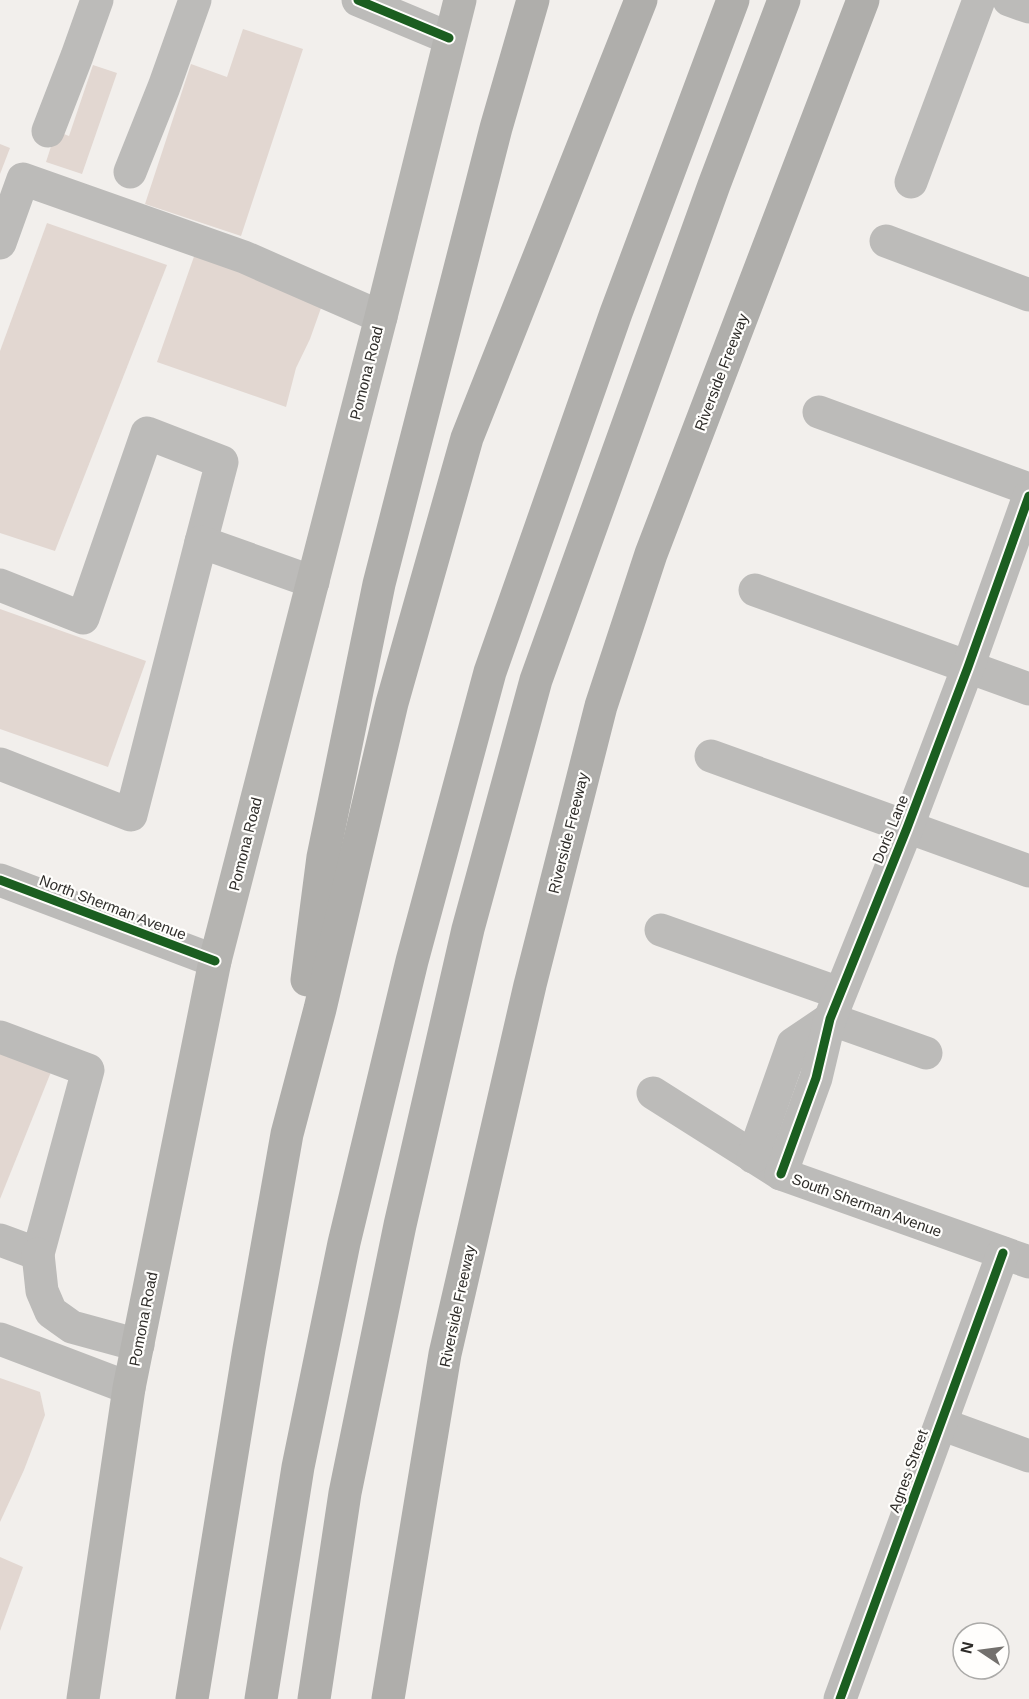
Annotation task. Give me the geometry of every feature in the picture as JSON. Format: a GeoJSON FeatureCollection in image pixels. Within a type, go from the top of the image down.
{"type":"FeatureCollection","features":[{"type":"Feature","properties":{"kind":"highway"},"geometry":{"type":"LineString","coordinates":[[192,1699],[249,1349],[287,1134],[323,858],[379,584],[494,140],[533,0]]}},
{"type":"Feature","properties":{"kind":"highway"},"geometry":{"type":"LineString","coordinates":[[287,1134],[320,1009],[392,703],[467,438],[641,0]]}},
{"type":"Feature","properties":{"kind":"highway"},"geometry":{"type":"LineString","coordinates":[[261,1699],[298,1467],[344,1243],[412,961],[490,672],[616,314],[734,0]]}},
{"type":"Feature","properties":{"kind":"highway"},"geometry":{"type":"LineString","coordinates":[[314,1699],[345,1493],[400,1225],[468,929],[536,680],[714,185],[784,0]]}},
{"type":"Feature","properties":{"kind":"highway","name":"Riverside Freeway"},"geometry":{"type":"LineString","coordinates":[[388,1699],[445,1354],[530,985],[601,706],[651,554],[863,0]]}},
{"type":"Feature","properties":{"kind":"main road","name":"Pomona Road"},"geometry":{"type":"LineString","coordinates":[[83,1699],[129,1388],[215,961],[460,0]]}},
{"type":"Feature","properties":{"kind":"street"},"geometry":{"type":"LineString","coordinates":[[48,131],[97,0]]}},
{"type":"Feature","properties":{"kind":"street"},"geometry":{"type":"LineString","coordinates":[[130,172],[195,0]]}},
{"type":"Feature","properties":{"kind":"street"},"geometry":{"type":"LineString","coordinates":[[358,0],[450,38]]}},
{"type":"Feature","properties":{"kind":"street"},"geometry":{"type":"LineString","coordinates":[[911,182],[979,0]]}},
{"type":"Feature","properties":{"kind":"street"},"geometry":{"type":"LineString","coordinates":[[1009,0],[1029,7]]}},
{"type":"Feature","properties":{"kind":"street"},"geometry":{"type":"LineString","coordinates":[[0,243],[23,179],[244,256],[381,317]]}},
{"type":"Feature","properties":{"kind":"street"},"geometry":{"type":"LineString","coordinates":[[886,241],[1029,295]]}},
{"type":"Feature","properties":{"kind":"street"},"geometry":{"type":"LineString","coordinates":[[819,412],[1029,489]]}},
{"type":"Feature","properties":{"kind":"street"},"geometry":{"type":"LineString","coordinates":[[0,585],[83,618],[147,433],[222,462],[131,815],[0,764]]}},
{"type":"Feature","properties":{"kind":"street","name":"Doris Lane"},"geometry":{"type":"LineString","coordinates":[[781,1174],[816,1078],[834,1006],[907,828],[1029,496]]}},
{"type":"Feature","properties":{"kind":"street"},"geometry":{"type":"LineString","coordinates":[[201,542],[313,582]]}},
{"type":"Feature","properties":{"kind":"street"},"geometry":{"type":"LineString","coordinates":[[755,590],[1029,689]]}},
{"type":"Feature","properties":{"kind":"street"},"geometry":{"type":"LineString","coordinates":[[711,756],[1029,871]]}},
{"type":"Feature","properties":{"kind":"street","name":"North Sherman Avenue"},"geometry":{"type":"LineString","coordinates":[[0,880],[215,961]]}},
{"type":"Feature","properties":{"kind":"street"},"geometry":{"type":"LineString","coordinates":[[661,930],[834,1006],[926,1053]]}},
{"type":"Feature","properties":{"kind":"street"},"geometry":{"type":"LineString","coordinates":[[753,1157],[793,1044],[834,1006]]}},
{"type":"Feature","properties":{"kind":"street"},"geometry":{"type":"LineString","coordinates":[[0,1037],[88,1070],[38,1254],[42,1291],[51,1312],[72,1327],[138,1345]]}},
{"type":"Feature","properties":{"kind":"street","name":"South Sherman Avenue"},"geometry":{"type":"LineString","coordinates":[[653,1093],[781,1174],[1016,1257]]}},
{"type":"Feature","properties":{"kind":"street"},"geometry":{"type":"LineString","coordinates":[[0,1240],[38,1254]]}},
{"type":"Feature","properties":{"kind":"street","name":"Agnes Street"},"geometry":{"type":"LineString","coordinates":[[840,1699],[941,1424],[1016,1257]]}},
{"type":"Feature","properties":{"kind":"street"},"geometry":{"type":"LineString","coordinates":[[0,1339],[129,1388]]}},
{"type":"Feature","properties":{"kind":"street"},"geometry":{"type":"LineString","coordinates":[[941,1424],[1029,1456]]}},
{"type":"Feature","properties":{"kind":"building"},"geometry":{"type":"Polygon","coordinates":[[[243,29],[303,49],[241,236],[145,204],[191,64],[227,77],[243,29]]]}},
{"type":"Feature","properties":{"kind":"building"},"geometry":{"type":"Polygon","coordinates":[[[93,65],[117,73],[82,174],[46,162],[56,131],[69,136],[93,65]]]}},
{"type":"Feature","properties":{"kind":"building"},"geometry":{"type":"Polygon","coordinates":[[[0,144],[10,148],[0,174],[0,144]]]}},
{"type":"Feature","properties":{"kind":"building"},"geometry":{"type":"Polygon","coordinates":[[[47,223],[167,265],[55,551],[0,533],[0,351],[47,223]]]}},
{"type":"Feature","properties":{"kind":"building"},"geometry":{"type":"Polygon","coordinates":[[[197,248],[321,308],[296,368],[286,407],[157,362],[197,248]]]}},
{"type":"Feature","properties":{"kind":"building"},"geometry":{"type":"Polygon","coordinates":[[[0,609],[146,661],[108,767],[0,729],[0,609]]]}},
{"type":"Feature","properties":{"kind":"building"},"geometry":{"type":"Polygon","coordinates":[[[0,1052],[51,1072],[0,1199],[0,1052]]]}},
{"type":"Feature","properties":{"kind":"building"},"geometry":{"type":"Polygon","coordinates":[[[0,1378],[40,1392],[45,1415],[24,1470],[0,1522],[0,1378]]]}},
{"type":"Feature","properties":{"kind":"building"},"geometry":{"type":"Polygon","coordinates":[[[0,1557],[23,1567],[0,1631],[0,1557]]]}},
{"type":"Feature","properties":{"kind":"cycle path"},"geometry":{"type":"LineString","coordinates":[[358,0],[449,38]]}},
{"type":"Feature","properties":{"kind":"cycle path"},"geometry":{"type":"LineString","coordinates":[[781,1174],[816,1078],[830,1019],[907,828],[1029,496]]}},
{"type":"Feature","properties":{"kind":"cycle path"},"geometry":{"type":"LineString","coordinates":[[0,880],[215,961]]}},
{"type":"Feature","properties":{"kind":"cycle path"},"geometry":{"type":"LineString","coordinates":[[840,1699],[1003,1253]]}}]}
